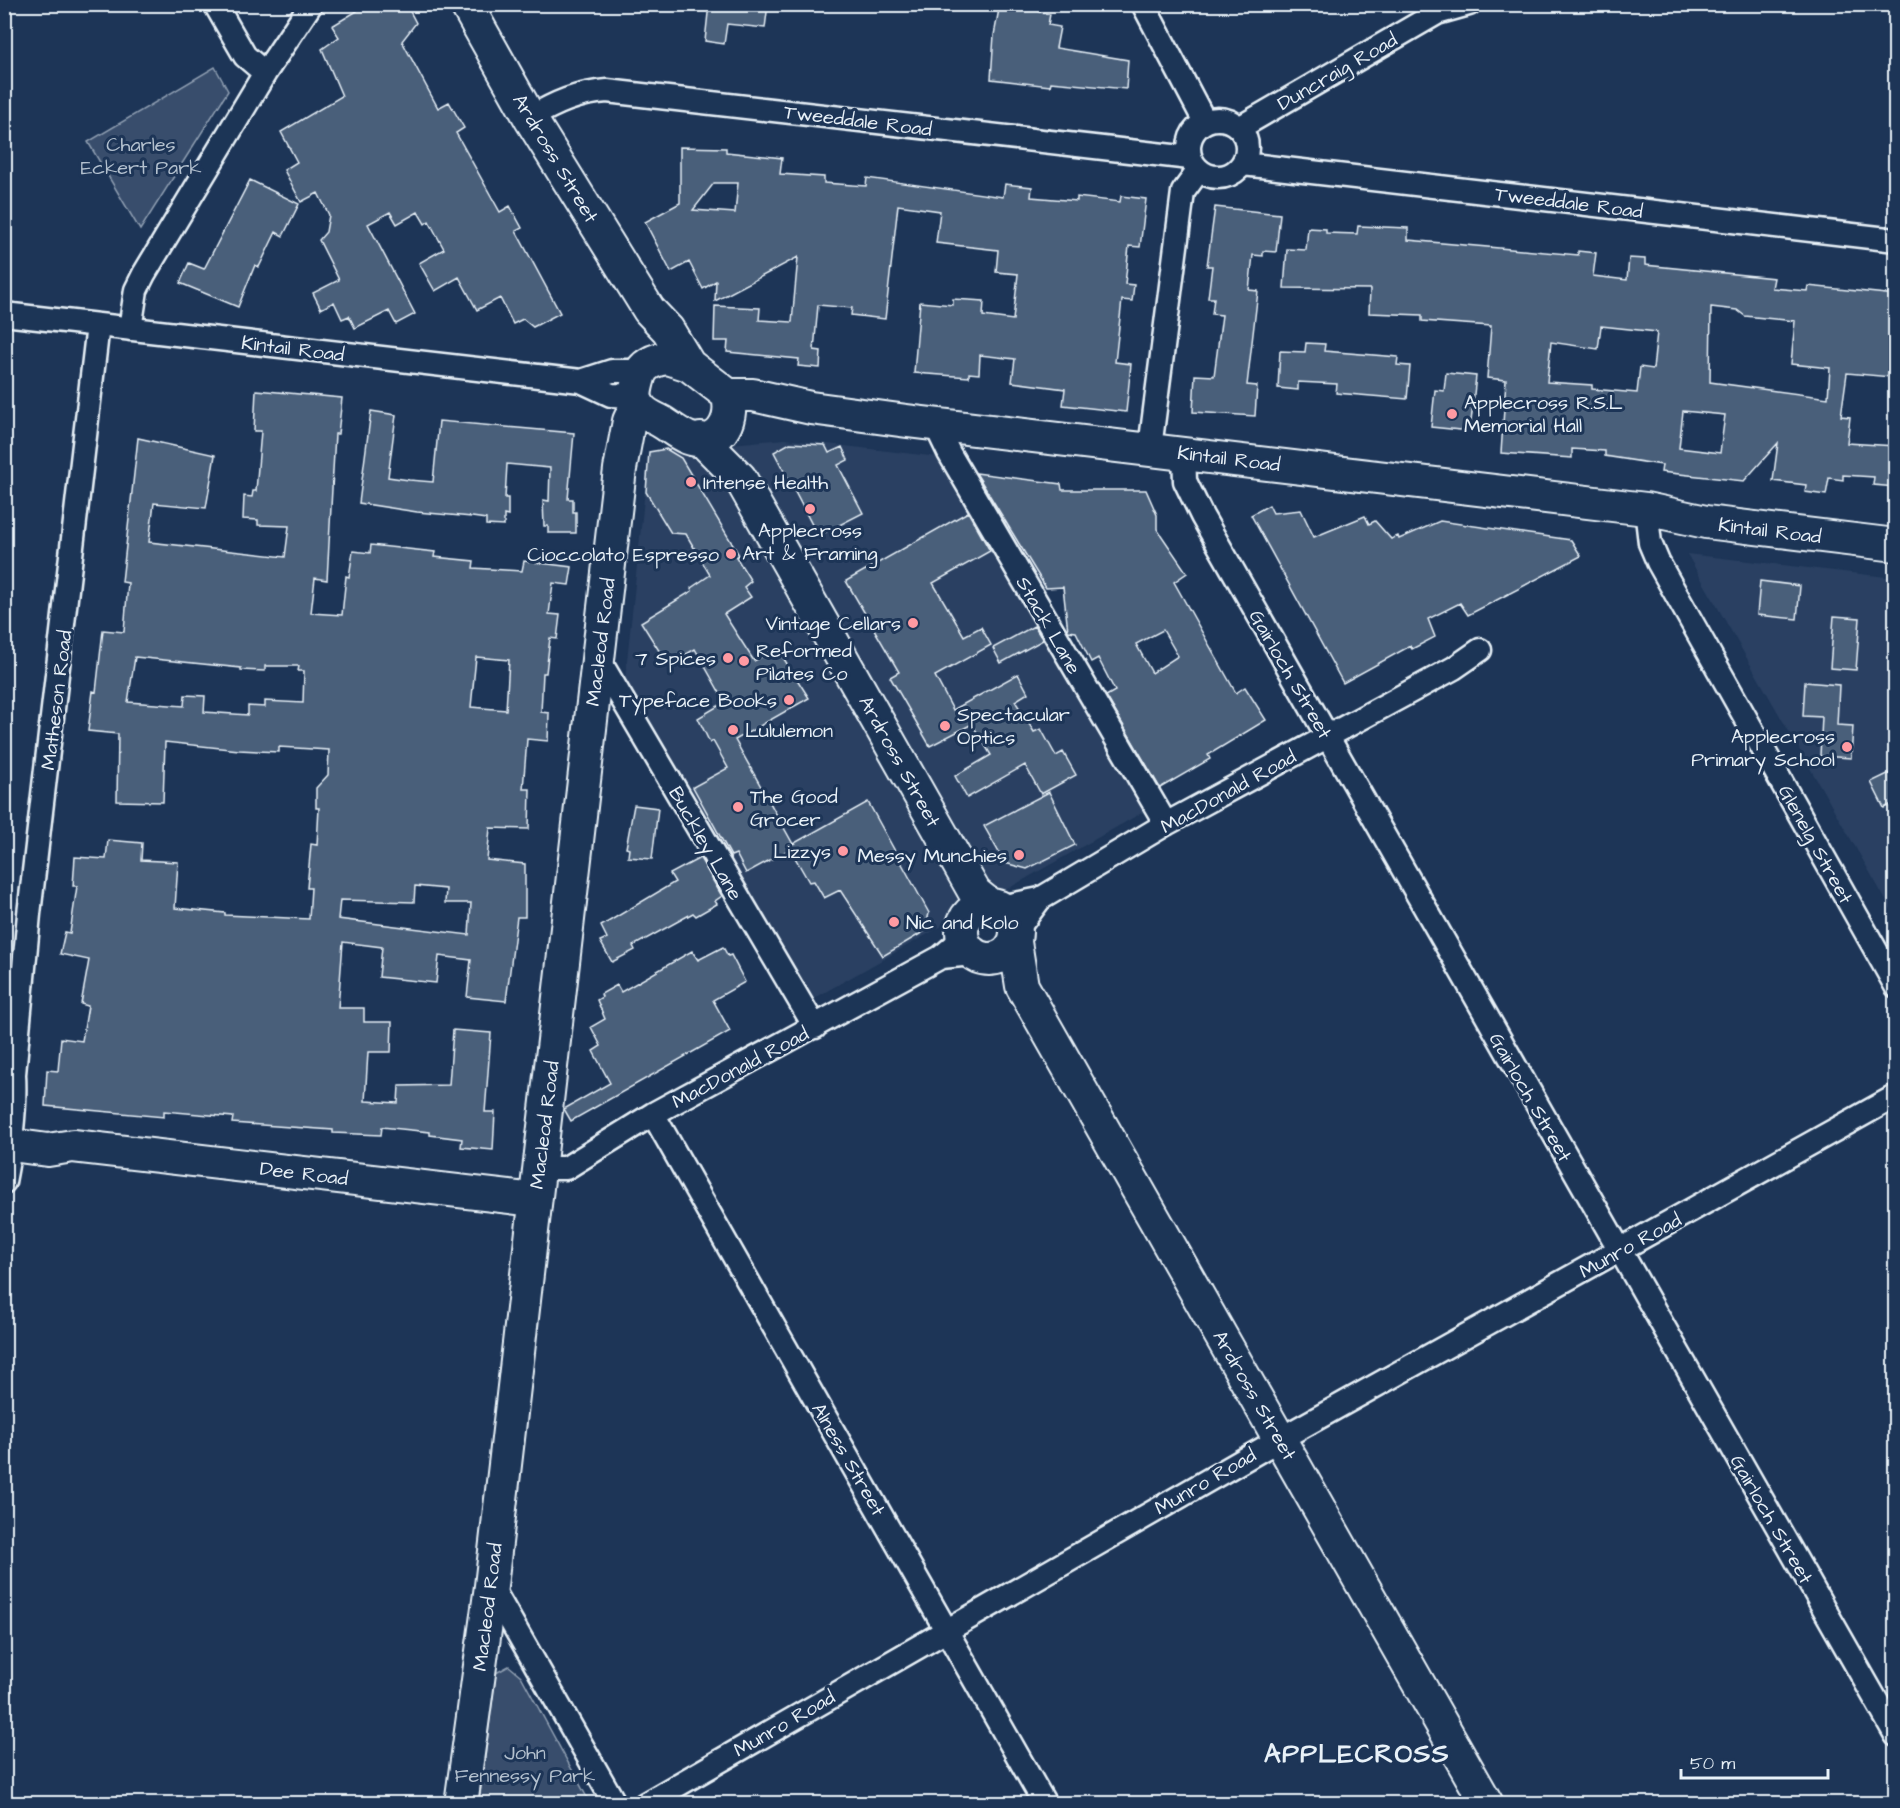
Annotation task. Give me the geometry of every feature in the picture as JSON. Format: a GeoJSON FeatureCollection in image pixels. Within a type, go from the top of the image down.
{"type":"FeatureCollection","features":[{"type":"Feature","properties":{"kind":"street"},"geometry":{"type":"LineString","coordinates":[[215,4],[245,56],[265,73]]}},
{"type":"Feature","properties":{"kind":"street"},"geometry":{"type":"LineString","coordinates":[[130,329],[136,290],[144,274],[265,73],[311,4]]}},
{"type":"Feature","properties":{"kind":"street","name":"Ardross Street"},"geometry":{"type":"LineString","coordinates":[[466,4],[530,118],[649,310],[668,330],[689,365]]}},
{"type":"Feature","properties":{"kind":"street"},"geometry":{"type":"LineString","coordinates":[[1143,4],[1205,122]]}},
{"type":"Feature","properties":{"kind":"street","name":"Duncraig Road"},"geometry":{"type":"LineString","coordinates":[[1239,128],[1437,13],[1469,4]]}},
{"type":"Feature","properties":{"kind":"street","name":"Tweeddale Road"},"geometry":{"type":"LineString","coordinates":[[530,118],[566,99],[586,93],[607,91],[1195,164]]}},
{"type":"Feature","properties":{"kind":"street"},"geometry":{"type":"LineString","coordinates":[[1150,448],[1183,192],[1195,164],[1189,141],[1192,133],[1205,122],[1223,119],[1239,128],[1247,145],[1243,164],[1236,171],[1217,177],[1195,164]]}},
{"type":"Feature","properties":{"kind":"street","name":"Tweeddale Road"},"geometry":{"type":"LineString","coordinates":[[1243,164],[1896,240]]}},
{"type":"Feature","properties":{"kind":"street"},"geometry":{"type":"LineString","coordinates":[[644,391],[656,359],[668,358],[689,365],[721,420],[689,438],[644,391],[649,310]]}},
{"type":"Feature","properties":{"kind":"street","name":"Kintail Road"},"geometry":{"type":"LineString","coordinates":[[4,314],[581,381],[612,371],[644,391]]}},
{"type":"Feature","properties":{"kind":"street","name":"Matheson Road"},"geometry":{"type":"LineString","coordinates":[[4,1182],[8,1138],[15,1099],[9,1084],[98,325]]}},
{"type":"Feature","properties":{"kind":"street","name":"Macleod Road"},"geometry":{"type":"LineString","coordinates":[[462,1803],[491,1586],[620,469],[644,391]]}},
{"type":"Feature","properties":{"kind":"street","name":"Kintail Road"},"geometry":{"type":"LineString","coordinates":[[721,420],[811,408],[1646,509],[1706,522],[1896,545]]}},
{"type":"Feature","properties":{"kind":"street","name":"Ardross Street"},"geometry":{"type":"LineString","coordinates":[[721,420],[735,475],[740,478],[982,930],[1022,986],[1487,1803]]}},
{"type":"Feature","properties":{"kind":"street","name":"Stack Lane"},"geometry":{"type":"LineString","coordinates":[[935,424],[949,453],[1166,824]]}},
{"type":"Feature","properties":{"kind":"street","name":"Gairloch Street"},"geometry":{"type":"LineString","coordinates":[[1184,452],[1185,481],[1202,516],[1618,1252],[1896,1735]]}},
{"type":"Feature","properties":{"kind":"street","name":"Kintail Road"},"geometry":{"type":"LineString","coordinates":[[1646,509],[1708,503],[1896,527]]}},
{"type":"Feature","properties":{"kind":"street","name":"Glenelg Street"},"geometry":{"type":"LineString","coordinates":[[1646,509],[1650,543],[1658,562],[1896,986]]}},
{"type":"Feature","properties":{"kind":"street","name":"MacDonald Road"},"geometry":{"type":"LineString","coordinates":[[539,1168],[566,1168],[653,1114],[815,1027],[1040,899],[1166,824],[1454,668],[1480,650]]}},
{"type":"Feature","properties":{"kind":"street","name":"Buckley Lane"},"geometry":{"type":"LineString","coordinates":[[598,658],[815,1027]]}},
{"type":"Feature","properties":{"kind":"street","name":"Munro Road"},"geometry":{"type":"LineString","coordinates":[[645,1803],[1280,1439],[1896,1096]]}},
{"type":"Feature","properties":{"kind":"street","name":"Alness Street"},"geometry":{"type":"LineString","coordinates":[[653,1114],[1045,1803]]}},
{"type":"Feature","properties":{"kind":"street","name":"Dee Road"},"geometry":{"type":"LineString","coordinates":[[8,1138],[48,1150],[73,1146],[535,1200]]}},
{"type":"Feature","properties":{"kind":"street"},"geometry":{"type":"LineString","coordinates":[[491,1586],[615,1803]]}},
{"type":"Feature","properties":{"kind":"shaded area"},"geometry":{"type":"Polygon","coordinates":[[[785,439],[947,458],[1152,807],[797,1008],[623,699],[649,452],[785,439]]]}},
{"type":"Feature","properties":{"kind":"shaded area","name":"Applecross Primary School"},"geometry":{"type":"Polygon","coordinates":[[[1687,554],[1895,578],[1895,916],[1687,554]]]}},
{"type":"Feature","properties":{"kind":"green space","name":"Charles Eckert Park"},"geometry":{"type":"Polygon","coordinates":[[[215,67],[228,91],[140,230],[88,142],[215,67]]]}},
{"type":"Feature","properties":{"kind":"green space","name":"John Fennessy Park"},"geometry":{"type":"Polygon","coordinates":[[[509,1666],[521,1676],[590,1803],[479,1803],[496,1673],[509,1666]]]}},
{"type":"Feature","properties":{"kind":"building"},"geometry":{"type":"Polygon","coordinates":[[[352,4],[406,4],[416,23],[402,41],[438,108],[449,102],[464,128],[456,133],[500,212],[510,206],[522,228],[516,231],[560,313],[533,327],[523,319],[513,324],[500,298],[477,310],[459,277],[435,291],[419,263],[444,249],[429,221],[425,224],[418,212],[397,224],[390,212],[368,224],[415,314],[396,324],[389,311],[355,328],[349,316],[342,319],[334,302],[321,309],[313,293],[339,280],[319,240],[326,232],[329,215],[318,193],[301,202],[284,170],[297,162],[281,132],[342,96],[322,49],[339,37],[332,26],[357,11],[352,4]]]}},
{"type":"Feature","properties":{"kind":"building"},"geometry":{"type":"Polygon","coordinates":[[[709,4],[768,4],[765,28],[727,24],[724,44],[705,41],[709,4]]]}},
{"type":"Feature","properties":{"kind":"building"},"geometry":{"type":"Polygon","coordinates":[[[1000,4],[1041,4],[1039,12],[1050,14],[1048,25],[1060,27],[1056,48],[1128,60],[1126,89],[1051,82],[1050,86],[991,79],[994,35],[1000,4]]]}},
{"type":"Feature","properties":{"kind":"building"},"geometry":{"type":"Polygon","coordinates":[[[680,147],[726,148],[726,152],[782,158],[780,174],[824,177],[824,183],[866,186],[867,178],[1003,197],[1005,184],[1032,187],[1031,197],[1077,201],[1077,197],[1120,202],[1121,196],[1146,199],[1140,247],[1129,246],[1125,284],[1134,285],[1132,301],[1122,300],[1115,362],[1131,364],[1126,412],[1063,405],[1065,389],[1012,382],[1015,359],[980,355],[979,374],[969,373],[969,377],[914,373],[920,302],[953,305],[953,299],[984,301],[983,316],[1013,320],[1018,274],[996,272],[998,250],[936,243],[940,211],[898,205],[885,319],[851,315],[852,308],[818,305],[814,350],[821,351],[820,368],[798,366],[799,359],[727,352],[728,341],[714,341],[715,306],[760,308],[759,320],[792,322],[798,257],[715,301],[716,281],[703,289],[689,262],[671,272],[645,222],[680,203],[680,147]],[[714,183],[693,210],[735,213],[738,183],[714,183]]]}},
{"type":"Feature","properties":{"kind":"building"},"geometry":{"type":"Polygon","coordinates":[[[250,180],[299,204],[283,236],[276,232],[259,267],[255,265],[238,307],[180,283],[189,263],[204,269],[250,180]]]}},
{"type":"Feature","properties":{"kind":"building"},"geometry":{"type":"Polygon","coordinates":[[[1215,207],[1280,214],[1276,252],[1263,251],[1263,256],[1253,255],[1249,290],[1258,291],[1247,385],[1257,386],[1255,416],[1193,412],[1195,375],[1214,376],[1222,315],[1212,314],[1214,298],[1208,298],[1212,266],[1207,266],[1215,207]]]}},
{"type":"Feature","properties":{"kind":"building"},"geometry":{"type":"Polygon","coordinates":[[[1358,226],[1408,228],[1408,240],[1578,255],[1578,251],[1596,253],[1593,276],[1627,280],[1629,258],[1645,259],[1645,265],[1774,278],[1772,288],[1807,291],[1808,286],[1896,295],[1896,368],[1892,367],[1891,377],[1847,373],[1841,416],[1850,417],[1847,443],[1896,446],[1896,487],[1873,485],[1874,477],[1843,475],[1843,480],[1829,478],[1826,495],[1805,492],[1806,485],[1773,481],[1778,443],[1744,481],[1661,472],[1662,465],[1605,456],[1605,451],[1572,449],[1572,458],[1501,453],[1506,380],[1487,378],[1491,326],[1422,321],[1422,315],[1369,313],[1370,289],[1284,288],[1287,249],[1306,250],[1308,228],[1326,229],[1326,233],[1357,234],[1358,226]],[[1711,307],[1710,382],[1828,398],[1830,368],[1791,364],[1795,321],[1745,316],[1737,310],[1711,307]],[[1601,326],[1598,349],[1551,342],[1547,382],[1592,385],[1592,389],[1637,393],[1640,367],[1653,369],[1657,332],[1601,326]],[[1683,411],[1679,448],[1720,453],[1725,415],[1683,411]]]}},
{"type":"Feature","properties":{"kind":"building"},"geometry":{"type":"Polygon","coordinates":[[[1306,343],[1325,344],[1324,351],[1398,357],[1397,365],[1410,366],[1407,399],[1336,393],[1337,384],[1298,382],[1298,390],[1278,388],[1280,351],[1305,352],[1306,343]]]}},
{"type":"Feature","properties":{"kind":"building","name":"Applecross R.S.L Memorial Hall"},"geometry":{"type":"Polygon","coordinates":[[[1446,373],[1476,376],[1470,431],[1431,427],[1435,390],[1444,391],[1446,373]]]}},
{"type":"Feature","properties":{"kind":"building"},"geometry":{"type":"Polygon","coordinates":[[[256,390],[342,398],[338,434],[335,434],[327,580],[315,578],[311,613],[342,615],[346,576],[349,577],[353,551],[370,553],[371,545],[435,552],[434,557],[474,561],[473,568],[522,571],[524,561],[572,567],[569,585],[553,583],[549,614],[560,615],[557,639],[550,638],[546,673],[543,673],[541,712],[549,713],[548,741],[527,739],[523,789],[530,789],[529,829],[490,828],[487,860],[525,864],[525,917],[517,917],[506,1001],[467,997],[471,960],[439,956],[436,983],[379,977],[382,947],[343,942],[338,1008],[364,1008],[364,1022],[392,1022],[391,1052],[368,1052],[365,1101],[398,1103],[399,1086],[449,1085],[453,1030],[491,1033],[485,1112],[495,1112],[493,1150],[461,1147],[462,1139],[430,1135],[430,1132],[382,1127],[381,1135],[333,1133],[333,1130],[232,1123],[233,1117],[164,1111],[164,1117],[45,1106],[47,1070],[58,1071],[61,1038],[82,1041],[88,1006],[81,1004],[89,960],[60,954],[65,932],[70,933],[77,886],[73,886],[75,857],[106,859],[108,840],[142,843],[141,860],[178,862],[175,908],[225,913],[225,915],[309,919],[311,888],[307,888],[311,844],[317,845],[319,808],[316,808],[316,788],[328,775],[329,750],[279,747],[279,752],[165,742],[163,802],[117,801],[118,734],[88,731],[93,691],[96,692],[103,630],[124,632],[128,583],[122,582],[138,438],[215,455],[206,508],[154,503],[149,542],[285,557],[289,526],[258,525],[258,520],[243,519],[244,496],[252,497],[253,491],[256,491],[261,431],[254,431],[256,390]],[[135,657],[128,702],[184,706],[185,695],[205,696],[204,712],[248,715],[248,706],[265,707],[265,701],[303,703],[304,671],[298,671],[299,666],[265,666],[265,671],[241,670],[241,668],[135,657]],[[476,657],[471,707],[506,710],[509,660],[476,657]],[[415,886],[414,902],[340,900],[338,919],[469,935],[471,903],[445,903],[446,889],[415,886]]]}},
{"type":"Feature","properties":{"kind":"building"},"geometry":{"type":"Polygon","coordinates":[[[371,411],[396,415],[388,477],[409,480],[433,482],[439,421],[574,433],[568,499],[573,499],[573,512],[576,512],[576,533],[548,533],[548,526],[544,526],[543,500],[549,501],[550,468],[507,464],[505,498],[508,498],[508,516],[504,515],[504,526],[486,525],[486,519],[359,503],[371,411]]]}},
{"type":"Feature","properties":{"kind":"building"},"geometry":{"type":"Polygon","coordinates":[[[790,443],[825,445],[829,453],[842,447],[848,460],[838,465],[863,513],[818,536],[774,452],[790,443]]]}},
{"type":"Feature","properties":{"kind":"building"},"geometry":{"type":"Polygon","coordinates":[[[666,449],[681,458],[739,555],[736,557],[751,581],[744,587],[751,597],[724,614],[754,661],[777,648],[809,698],[735,740],[793,844],[868,802],[929,913],[925,931],[883,956],[840,890],[824,898],[814,881],[809,882],[790,849],[746,873],[736,854],[731,856],[693,787],[728,768],[713,741],[710,743],[698,718],[725,702],[695,649],[668,665],[641,622],[692,591],[691,588],[710,575],[686,534],[671,533],[646,492],[649,452],[666,449]]]}},
{"type":"Feature","properties":{"kind":"building"},"geometry":{"type":"Polygon","coordinates":[[[976,473],[1061,484],[1062,490],[1146,490],[1157,515],[1157,529],[1187,573],[1174,582],[1236,693],[1245,687],[1266,720],[1208,755],[1210,759],[1160,788],[1106,696],[1115,691],[1098,658],[1091,662],[1076,632],[1068,631],[1063,587],[1046,588],[976,473]],[[1163,630],[1136,644],[1152,673],[1178,656],[1163,630]]]}},
{"type":"Feature","properties":{"kind":"building"},"geometry":{"type":"Polygon","coordinates":[[[1269,505],[1273,513],[1301,510],[1314,537],[1365,516],[1369,524],[1375,521],[1391,539],[1398,536],[1399,539],[1440,521],[1571,540],[1581,556],[1468,615],[1460,603],[1428,619],[1435,637],[1412,649],[1410,646],[1343,683],[1251,515],[1269,505]]]}},
{"type":"Feature","properties":{"kind":"building"},"geometry":{"type":"Polygon","coordinates":[[[968,512],[990,551],[933,583],[964,636],[981,627],[991,645],[935,676],[953,710],[1018,674],[1028,693],[1015,701],[1034,732],[1041,729],[1056,756],[1063,752],[1076,775],[1041,794],[1025,765],[967,798],[955,776],[991,755],[972,724],[930,746],[890,677],[899,672],[846,581],[968,512]]]}},
{"type":"Feature","properties":{"kind":"building"},"geometry":{"type":"Polygon","coordinates":[[[1760,581],[1800,586],[1797,619],[1757,615],[1760,581]]]}},
{"type":"Feature","properties":{"kind":"building"},"geometry":{"type":"Polygon","coordinates":[[[1834,616],[1860,618],[1856,670],[1830,668],[1834,616]]]}},
{"type":"Feature","properties":{"kind":"building"},"geometry":{"type":"Polygon","coordinates":[[[1034,626],[1043,640],[1001,663],[993,648],[1034,626]]]}},
{"type":"Feature","properties":{"kind":"building"},"geometry":{"type":"Polygon","coordinates":[[[1805,682],[1839,685],[1837,725],[1853,726],[1851,758],[1820,756],[1822,717],[1803,716],[1805,682]]]}},
{"type":"Feature","properties":{"kind":"building"},"geometry":{"type":"Polygon","coordinates":[[[1896,770],[1896,802],[1884,808],[1871,782],[1896,770]]]}},
{"type":"Feature","properties":{"kind":"building"},"geometry":{"type":"Polygon","coordinates":[[[1049,792],[1075,845],[1027,869],[1005,863],[984,826],[1049,792]]]}},
{"type":"Feature","properties":{"kind":"building"},"geometry":{"type":"Polygon","coordinates":[[[634,805],[658,808],[652,859],[628,857],[629,849],[626,848],[634,805]]]}},
{"type":"Feature","properties":{"kind":"building"},"geometry":{"type":"Polygon","coordinates":[[[700,858],[722,896],[715,901],[717,904],[696,916],[693,913],[633,946],[635,950],[612,962],[600,941],[607,938],[601,926],[675,882],[670,874],[700,858]]]}},
{"type":"Feature","properties":{"kind":"building"},"geometry":{"type":"Polygon","coordinates":[[[723,947],[728,956],[731,955],[745,982],[713,1000],[730,1031],[571,1121],[564,1109],[610,1083],[593,1051],[601,1046],[591,1027],[605,1019],[597,1000],[602,997],[601,994],[617,985],[621,992],[692,951],[698,960],[723,947]]]}},
{"type":"Feature","properties":{"kind":"place","name":"Applecross R.S.L Memorial Hall"},"geometry":{"type":"Point","coordinates":[1452,414]}},
{"type":"Feature","properties":{"kind":"place","name":"Intense Health"},"geometry":{"type":"Point","coordinates":[691,482]}},
{"type":"Feature","properties":{"kind":"place","name":"Applecross Art & Framing"},"geometry":{"type":"Point","coordinates":[810,509]}},
{"type":"Feature","properties":{"kind":"place","name":"Cioccolato Espresso"},"geometry":{"type":"Point","coordinates":[731,554]}},
{"type":"Feature","properties":{"kind":"place","name":"Vintage Cellars"},"geometry":{"type":"Point","coordinates":[913,623]}},
{"type":"Feature","properties":{"kind":"place","name":"7 Spices"},"geometry":{"type":"Point","coordinates":[728,658]}},
{"type":"Feature","properties":{"kind":"place","name":"Reformed Pilates Co"},"geometry":{"type":"Point","coordinates":[744,661]}},
{"type":"Feature","properties":{"kind":"place","name":"Typeface Books"},"geometry":{"type":"Point","coordinates":[789,700]}},
{"type":"Feature","properties":{"kind":"place","name":"Spectacular Optics"},"geometry":{"type":"Point","coordinates":[945,726]}},
{"type":"Feature","properties":{"kind":"place","name":"Lululemon"},"geometry":{"type":"Point","coordinates":[733,730]}},
{"type":"Feature","properties":{"kind":"place","name":"Applecross Primary School"},"geometry":{"type":"Point","coordinates":[1847,747]}},
{"type":"Feature","properties":{"kind":"place","name":"The Good Grocer"},"geometry":{"type":"Point","coordinates":[738,807]}},
{"type":"Feature","properties":{"kind":"place","name":"Lizzys"},"geometry":{"type":"Point","coordinates":[843,851]}},
{"type":"Feature","properties":{"kind":"place","name":"Messy Munchies"},"geometry":{"type":"Point","coordinates":[1019,855]}},
{"type":"Feature","properties":{"kind":"place","name":"Nic and Kolo"},"geometry":{"type":"Point","coordinates":[894,922]}},
{"type":"Feature","properties":{"kind":"district","name":"APPLECROSS"},"geometry":{"type":"Point","coordinates":[1357,1753]}}]}
